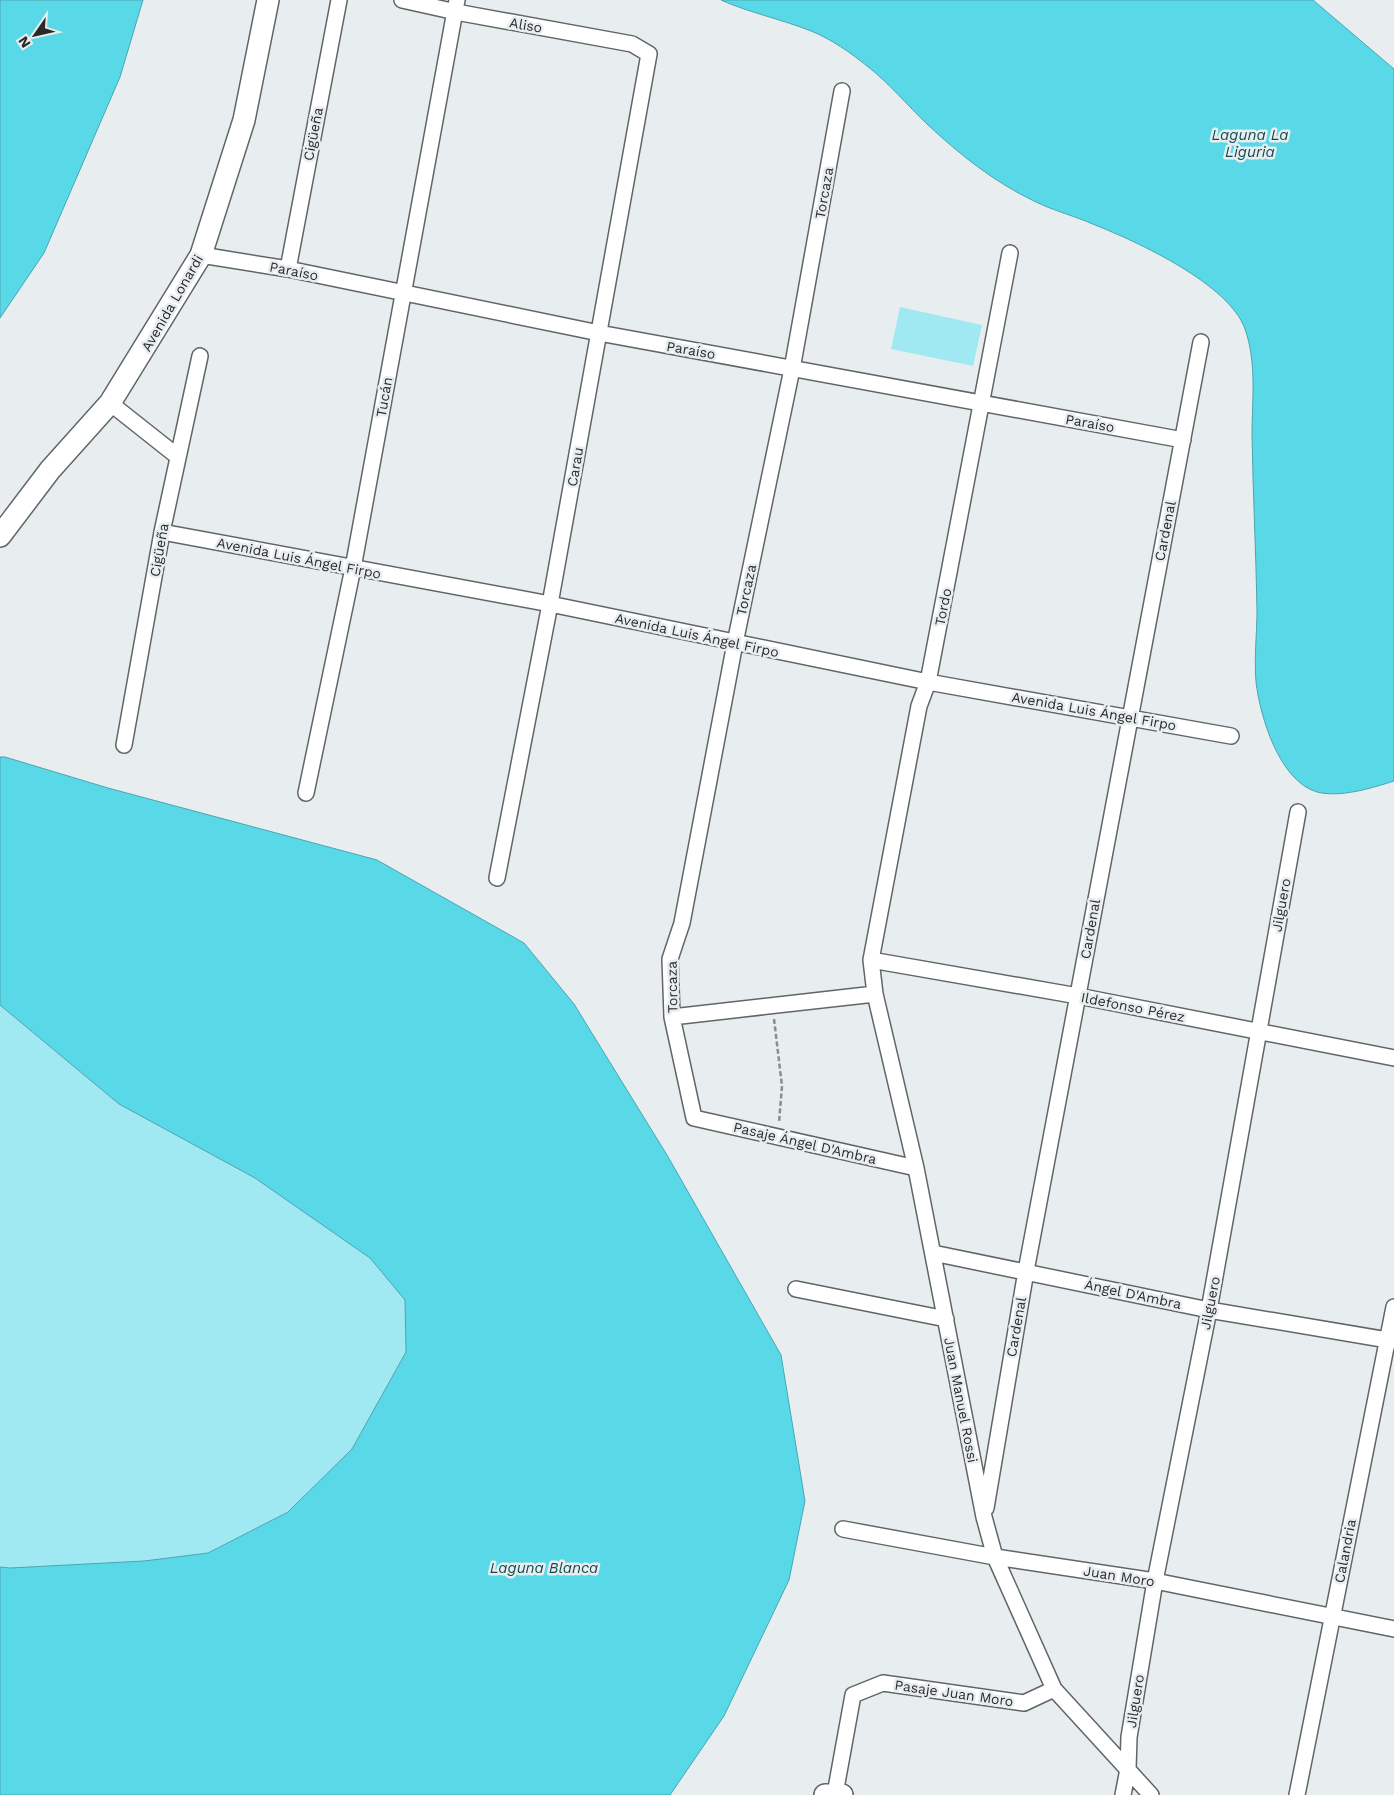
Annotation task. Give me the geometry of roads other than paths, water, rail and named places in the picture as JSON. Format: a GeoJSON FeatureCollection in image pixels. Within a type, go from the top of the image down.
{"type":"FeatureCollection","features":[{"type":"Feature","properties":{"kind":"street","name":"Avenida Lonardi"},"geometry":{"type":"LineString","coordinates":[[0,536],[50,470],[110,403],[201,254],[244,120],[268,0]]}},
{"type":"Feature","properties":{"kind":"street","name":"Cigüeña"},"geometry":{"type":"LineString","coordinates":[[288,269],[339,0]]}},
{"type":"Feature","properties":{"kind":"street","name":"Aliso"},"geometry":{"type":"LineString","coordinates":[[402,0],[457,6],[632,44],[649,54]]}},
{"type":"Feature","properties":{"kind":"street","name":"Tucán"},"geometry":{"type":"LineString","coordinates":[[306,793],[353,568],[457,6]]}},
{"type":"Feature","properties":{"kind":"street","name":"Carau"},"geometry":{"type":"LineString","coordinates":[[497,878],[550,604],[649,54]]}},
{"type":"Feature","properties":{"kind":"street","name":"Torcaza"},"geometry":{"type":"LineString","coordinates":[[694,1118],[672,1017],[670,959],[682,923],[735,643],[792,369],[842,91]]}},
{"type":"Feature","properties":{"kind":"street","name":"Tordo"},"geometry":{"type":"LineString","coordinates":[[871,960],[919,706],[928,682],[983,404],[1010,253]]}},
{"type":"Feature","properties":{"kind":"street","name":"Paraíso"},"geometry":{"type":"LineString","coordinates":[[201,254],[288,269],[599,333],[1183,440]]}},
{"type":"Feature","properties":{"kind":"street","name":"Cardenal"},"geometry":{"type":"LineString","coordinates":[[984,1517],[1026,1271],[1201,342]]}},
{"type":"Feature","properties":{"kind":"street","name":"Cigüeña"},"geometry":{"type":"LineString","coordinates":[[124,745],[162,532],[200,356]]}},
{"type":"Feature","properties":{"kind":"street"},"geometry":{"type":"LineString","coordinates":[[110,403],[177,456]]}},
{"type":"Feature","properties":{"kind":"street","name":"Avenida Luis Ángel Firpo"},"geometry":{"type":"LineString","coordinates":[[162,532],[550,604],[928,682],[1232,736]]}},
{"type":"Feature","properties":{"kind":"street","name":"Jilguero"},"geometry":{"type":"LineString","coordinates":[[1123,1795],[1128,1769],[1129,1737],[1155,1581],[1209,1310],[1298,812]]}},
{"type":"Feature","properties":{"kind":"street","name":"Juan Manuel Rossi"},"geometry":{"type":"LineString","coordinates":[[871,960],[875,994],[916,1168],[984,1517],[995,1556],[1054,1689],[1151,1795]]}},
{"type":"Feature","properties":{"kind":"street","name":"Ildefonso Pérez"},"geometry":{"type":"LineString","coordinates":[[871,960],[1078,996],[1394,1058]]}},
{"type":"Feature","properties":{"kind":"street"},"geometry":{"type":"LineString","coordinates":[[672,1017],[875,994]]}},
{"type":"Feature","properties":{"kind":"street","name":"Pasaje Ángel D'Ambra"},"geometry":{"type":"LineString","coordinates":[[694,1118],[916,1168]]}},
{"type":"Feature","properties":{"kind":"street","name":"Ángel D'Ambra"},"geometry":{"type":"LineString","coordinates":[[933,1253],[1209,1310],[1391,1341]]}},
{"type":"Feature","properties":{"kind":"street"},"geometry":{"type":"LineString","coordinates":[[796,1289],[946,1319]]}},
{"type":"Feature","properties":{"kind":"street","name":"Calandria"},"geometry":{"type":"LineString","coordinates":[[1297,1795],[1332,1617],[1391,1341],[1394,1307]]}},
{"type":"Feature","properties":{"kind":"street","name":"Juan Moro"},"geometry":{"type":"LineString","coordinates":[[843,1529],[995,1556],[1155,1581],[1394,1629]]}},
{"type":"Feature","properties":{"kind":"street","name":"Pasaje Juan Moro"},"geometry":{"type":"LineString","coordinates":[[834,1795],[853,1695],[883,1682],[1024,1704],[1054,1689]]}},
{"type":"Feature","properties":{"kind":"water"},"geometry":{"type":"Polygon","coordinates":[[[0,0],[143,0],[120,77],[44,253],[0,318],[0,0]]]}},
{"type":"Feature","properties":{"kind":"water","name":"Laguna La Liguria"},"geometry":{"type":"Polygon","coordinates":[[[721,0],[1313,0],[1394,69],[1394,781],[1346,793],[1326,794],[1317,792],[1304,786],[1292,775],[1282,761],[1267,729],[1258,696],[1255,673],[1257,610],[1252,368],[1249,342],[1236,312],[1221,296],[1180,266],[1134,242],[1042,205],[991,176],[964,157],[939,135],[875,73],[833,42],[800,27],[721,0]]]}},
{"type":"Feature","properties":{"kind":"water","name":"Laguna Blanca"},"geometry":{"type":"Polygon","coordinates":[[[0,757],[377,860],[524,943],[574,1004],[667,1155],[781,1355],[805,1501],[789,1580],[724,1716],[670,1795],[0,1795],[0,1567],[144,1561],[208,1553],[288,1512],[352,1449],[406,1352],[405,1300],[370,1258],[255,1178],[119,1104],[0,1005],[0,757]]]}}]}
